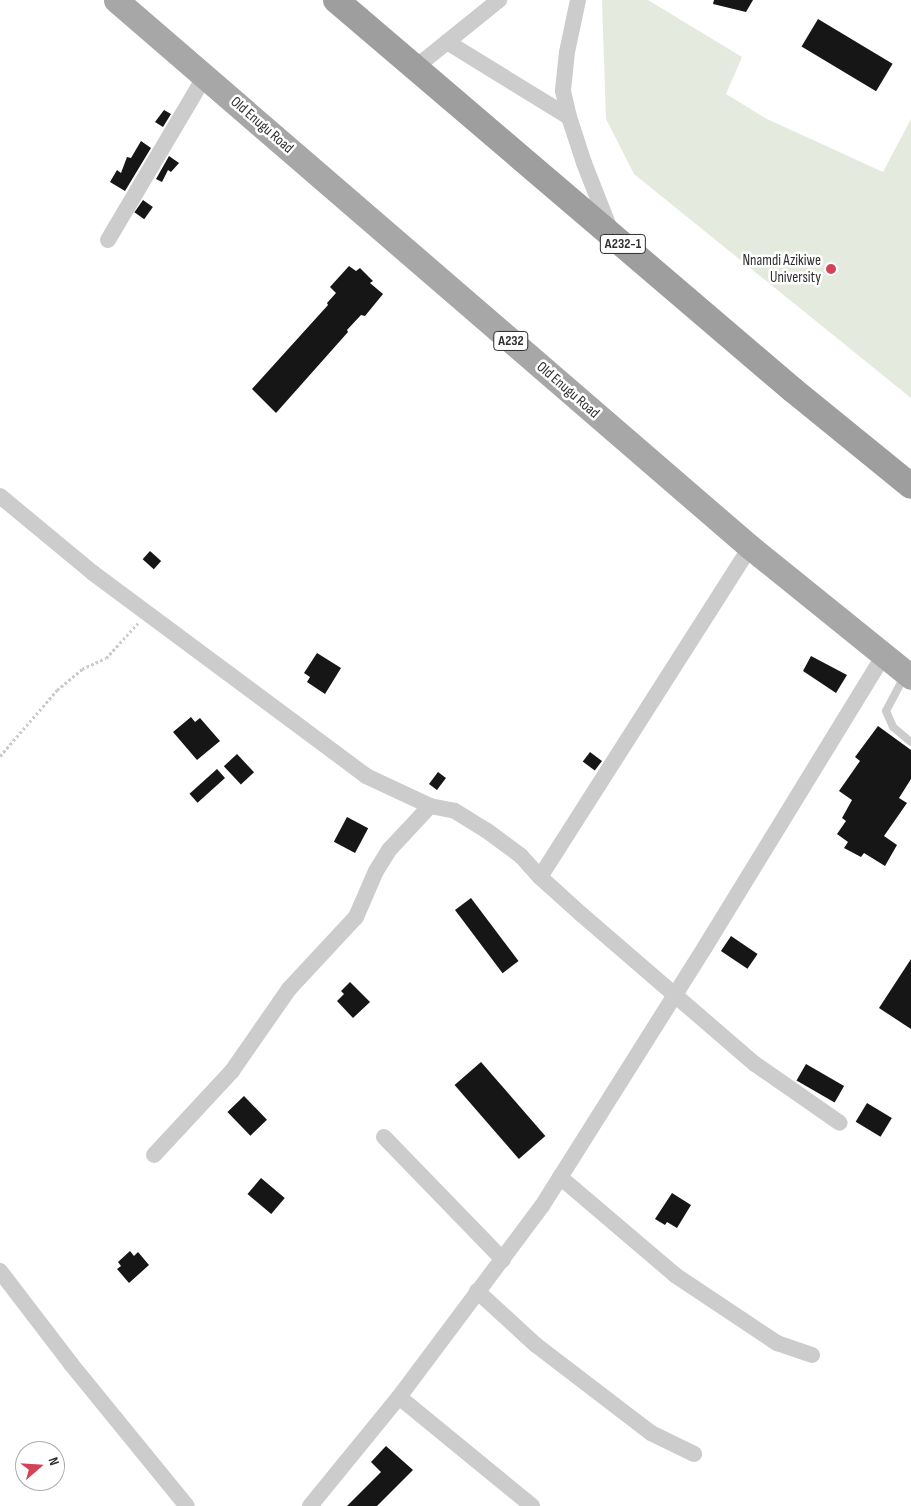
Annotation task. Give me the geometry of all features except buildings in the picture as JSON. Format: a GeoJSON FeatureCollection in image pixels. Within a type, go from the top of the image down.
{"type":"FeatureCollection","features":[{"type":"Feature","properties":{"kind":"highway","name":"A232-1"},"geometry":{"type":"LineString","coordinates":[[336,0],[793,390],[911,486]]}},
{"type":"Feature","properties":{"kind":"main road","name":"Old Enugu Road"},"geometry":{"type":"LineString","coordinates":[[116,0],[750,547],[908,675]]}},
{"type":"Feature","properties":{"kind":"street"},"geometry":{"type":"LineString","coordinates":[[416,67],[499,0]]}},
{"type":"Feature","properties":{"kind":"street"},"geometry":{"type":"LineString","coordinates":[[578,0],[567,52],[563,91],[569,117],[612,234]]}},
{"type":"Feature","properties":{"kind":"street"},"geometry":{"type":"LineString","coordinates":[[447,42],[569,117]]}},
{"type":"Feature","properties":{"kind":"street"},"geometry":{"type":"LineString","coordinates":[[108,240],[205,76]]}},
{"type":"Feature","properties":{"kind":"street"},"geometry":{"type":"LineString","coordinates":[[0,496],[93,573],[366,776],[430,806],[455,811],[486,830],[521,856],[540,877],[755,1064],[840,1123]]}},
{"type":"Feature","properties":{"kind":"street"},"geometry":{"type":"LineString","coordinates":[[540,877],[750,547]]}},
{"type":"Feature","properties":{"kind":"street"},"geometry":{"type":"LineString","coordinates":[[310,1506],[399,1397],[502,1260],[560,1177],[675,993],[706,947],[884,655]]}},
{"type":"Feature","properties":{"kind":"street"},"geometry":{"type":"LineString","coordinates":[[154,1155],[232,1071],[289,989],[356,917],[376,871],[389,850],[430,806]]}},
{"type":"Feature","properties":{"kind":"street"},"geometry":{"type":"LineString","coordinates":[[384,1137],[502,1260]]}},
{"type":"Feature","properties":{"kind":"street"},"geometry":{"type":"LineString","coordinates":[[560,1177],[682,1280],[777,1342],[812,1356]]}},
{"type":"Feature","properties":{"kind":"street"},"geometry":{"type":"LineString","coordinates":[[0,1271],[71,1364],[187,1506]]}},
{"type":"Feature","properties":{"kind":"street"},"geometry":{"type":"LineString","coordinates":[[477,1291],[536,1345],[651,1433],[694,1454]]}},
{"type":"Feature","properties":{"kind":"street"},"geometry":{"type":"LineString","coordinates":[[399,1397],[532,1506]]}},
{"type":"Feature","properties":{"kind":"lane"},"geometry":{"type":"LineString","coordinates":[[908,675],[886,711],[893,727],[911,742]]}},
{"type":"Feature","properties":{"kind":"path"},"geometry":{"type":"LineString","coordinates":[[0,756],[57,690],[82,669],[106,658],[138,623],[142,610]]}},
{"type":"Feature","properties":{"kind":"shaded area","name":"Nnamdi Azikiwe University"},"geometry":{"type":"Polygon","coordinates":[[[602,0],[648,0],[742,57],[726,94],[767,119],[883,172],[911,119],[911,398],[634,174],[606,119],[602,0]]]}},
{"type":"Feature","properties":{"kind":"place","name":"Nnamdi Azikiwe University"},"geometry":{"type":"Point","coordinates":[831,269]}}]}
